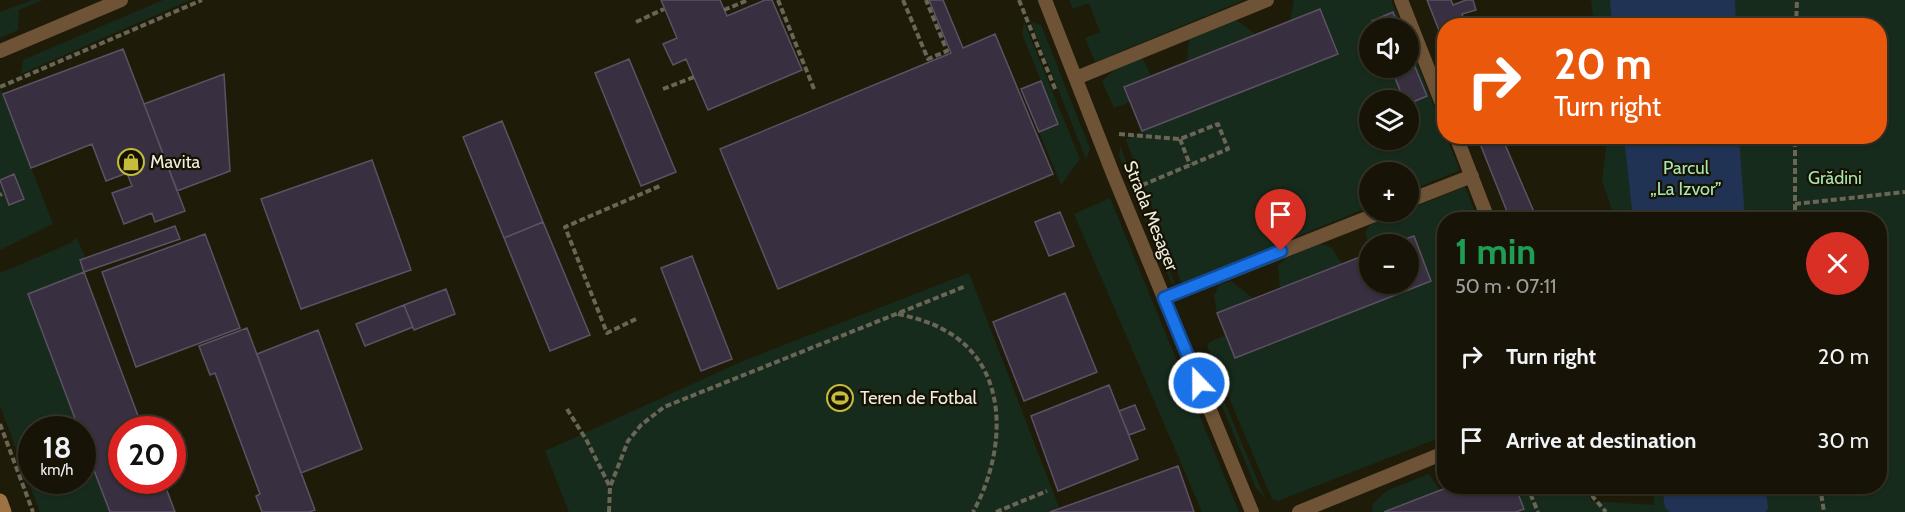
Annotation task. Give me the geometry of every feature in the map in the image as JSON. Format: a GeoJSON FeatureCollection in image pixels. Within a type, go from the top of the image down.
{"type":"FeatureCollection","features":[{"type":"Feature","properties":{"kind":"street"},"geometry":{"type":"LineString","coordinates":[[0,501],[4,512]]}},
{"type":"Feature","properties":{"kind":"lane"},"geometry":{"type":"LineString","coordinates":[[0,51],[121,0]]}},
{"type":"Feature","properties":{"kind":"lane","name":"Strada Mesager"},"geometry":{"type":"LineString","coordinates":[[1044,0],[1252,512]]}},
{"type":"Feature","properties":{"kind":"lane"},"geometry":{"type":"LineString","coordinates":[[1076,78],[1268,0]]}},
{"type":"Feature","properties":{"kind":"lane"},"geometry":{"type":"LineString","coordinates":[[1401,0],[1437,91]]}},
{"type":"Feature","properties":{"kind":"lane"},"geometry":{"type":"LineString","coordinates":[[1459,144],[1485,212]]}},
{"type":"Feature","properties":{"kind":"lane"},"geometry":{"type":"LineString","coordinates":[[1419,197],[1472,176]]}},
{"type":"Feature","properties":{"kind":"lane"},"geometry":{"type":"LineString","coordinates":[[1164,298],[1359,221]]}},
{"type":"Feature","properties":{"kind":"lane"},"geometry":{"type":"LineString","coordinates":[[1299,512],[1437,456]]}},
{"type":"Feature","properties":{"kind":"path"},"geometry":{"type":"LineString","coordinates":[[0,87],[202,0]]}},
{"type":"Feature","properties":{"kind":"path"},"geometry":{"type":"LineString","coordinates":[[724,10],[748,0]]}},
{"type":"Feature","properties":{"kind":"path"},"geometry":{"type":"LineString","coordinates":[[778,0],[814,89]]}},
{"type":"Feature","properties":{"kind":"path"},"geometry":{"type":"LineString","coordinates":[[903,0],[928,59],[947,51],[926,0]]}},
{"type":"Feature","properties":{"kind":"path"},"geometry":{"type":"LineString","coordinates":[[1796,18],[1797,0]]}},
{"type":"Feature","properties":{"kind":"path"},"geometry":{"type":"LineString","coordinates":[[636,22],[664,9]]}},
{"type":"Feature","properties":{"kind":"path"},"geometry":{"type":"LineString","coordinates":[[663,89],[694,77]]}},
{"type":"Feature","properties":{"kind":"path"},"geometry":{"type":"LineString","coordinates":[[1119,134],[1180,140],[1218,124],[1228,149],[1139,186]]}},
{"type":"Feature","properties":{"kind":"path"},"geometry":{"type":"LineString","coordinates":[[1180,140],[1190,165]]}},
{"type":"Feature","properties":{"kind":"path"},"geometry":{"type":"LineString","coordinates":[[1795,144],[1795,212]]}},
{"type":"Feature","properties":{"kind":"path"},"geometry":{"type":"LineString","coordinates":[[636,319],[607,333],[565,227],[662,185]]}},
{"type":"Feature","properties":{"kind":"path"},"geometry":{"type":"LineString","coordinates":[[1795,204],[1905,192]]}},
{"type":"Feature","properties":{"kind":"path"},"geometry":{"type":"LineString","coordinates":[[609,512],[610,487],[628,441],[641,425],[664,407],[966,286]]}},
{"type":"Feature","properties":{"kind":"path"},"geometry":{"type":"LineString","coordinates":[[897,314],[947,331],[968,347],[983,370],[995,397],[998,431],[993,465],[986,487],[973,512]]}},
{"type":"Feature","properties":{"kind":"path"},"geometry":{"type":"LineString","coordinates":[[567,409],[587,441],[610,487]]}},
{"type":"Feature","properties":{"kind":"path"},"geometry":{"type":"LineString","coordinates":[[0,424],[33,512]]}},
{"type":"Feature","properties":{"kind":"path"},"geometry":{"type":"LineString","coordinates":[[996,512],[1047,491]]}},
{"type":"Feature","properties":{"kind":"path"},"geometry":{"type":"LineString","coordinates":[[1530,494],[1538,512]]}},
{"type":"Feature","properties":{"kind":"path"},"geometry":{"type":"LineString","coordinates":[[1592,494],[1606,512]]}},
{"type":"Feature","properties":{"kind":"path"},"geometry":{"type":"LineString","coordinates":[[1821,494],[1824,512]]}},
{"type":"Feature","properties":{"kind":"green space"},"geometry":{"type":"Polygon","coordinates":[[[32,0],[43,0],[19,10],[18,30],[0,38],[0,12],[32,0]]]}},
{"type":"Feature","properties":{"kind":"green space"},"geometry":{"type":"Polygon","coordinates":[[[163,0],[190,0],[21,74],[23,60],[163,0]]]}},
{"type":"Feature","properties":{"kind":"green space"},"geometry":{"type":"Polygon","coordinates":[[[1069,0],[1244,0],[1095,62],[1085,38],[1100,32],[1089,3],[1073,9],[1069,0]]]}},
{"type":"Feature","properties":{"kind":"green space"},"geometry":{"type":"Polygon","coordinates":[[[1294,0],[1391,0],[1399,18],[1359,18],[1359,78],[1419,78],[1419,68],[1437,114],[1437,144],[1449,144],[1460,170],[1419,187],[1419,162],[1359,162],[1359,211],[1182,284],[1126,140],[1142,131],[1338,54],[1320,9],[1290,21],[1294,0]]]}},
{"type":"Feature","properties":{"kind":"green space","name":"Parcul „La Izvor”"},"geometry":{"type":"Polygon","coordinates":[[[1591,0],[1905,0],[1905,512],[1516,512],[1523,509],[1518,494],[1589,494],[1591,501],[1654,505],[1653,494],[1887,494],[1887,212],[1613,212],[1602,180],[1605,144],[1887,144],[1887,18],[1593,18],[1591,0]]]}},
{"type":"Feature","properties":{"kind":"green space"},"geometry":{"type":"Polygon","coordinates":[[[1235,19],[1255,34],[1187,61],[1189,39],[1235,19]]]}},
{"type":"Feature","properties":{"kind":"green space"},"geometry":{"type":"Polygon","coordinates":[[[1024,22],[1080,159],[1061,185],[1039,132],[1058,123],[1022,34],[1024,22]]]}},
{"type":"Feature","properties":{"kind":"green space"},"geometry":{"type":"Polygon","coordinates":[[[1031,22],[1041,25],[1090,149],[1086,159],[1031,22]]]}},
{"type":"Feature","properties":{"kind":"green space"},"geometry":{"type":"Polygon","coordinates":[[[1142,57],[1151,75],[1124,86],[1130,102],[1114,108],[1102,81],[1116,69],[1142,57]]]}},
{"type":"Feature","properties":{"kind":"green space"},"geometry":{"type":"Polygon","coordinates":[[[0,91],[53,224],[0,250],[0,91]]]}},
{"type":"Feature","properties":{"kind":"green space"},"geometry":{"type":"Polygon","coordinates":[[[1120,146],[1175,284],[1172,284],[1119,156],[1120,146]]]}},
{"type":"Feature","properties":{"kind":"green space"},"geometry":{"type":"Polygon","coordinates":[[[1465,187],[1475,212],[1437,212],[1437,439],[1278,501],[1272,499],[1207,346],[1210,342],[1226,335],[1235,358],[1398,294],[1419,294],[1419,286],[1431,281],[1419,249],[1419,234],[1366,234],[1372,223],[1419,222],[1419,205],[1465,187]]]}},
{"type":"Feature","properties":{"kind":"green space"},"geometry":{"type":"Polygon","coordinates":[[[1110,198],[1239,512],[1202,512],[1074,214],[1110,198]]]}},
{"type":"Feature","properties":{"kind":"green space"},"geometry":{"type":"Polygon","coordinates":[[[76,237],[86,258],[80,260],[84,272],[28,294],[74,416],[18,416],[18,454],[0,406],[0,273],[71,243],[76,237]]]}},
{"type":"Feature","properties":{"kind":"green space"},"geometry":{"type":"Polygon","coordinates":[[[1320,244],[1331,247],[1342,264],[1280,289],[1278,266],[1286,258],[1320,244]]]}},
{"type":"Feature","properties":{"kind":"green space","name":"Teren de Fotbal"},"geometry":{"type":"Polygon","coordinates":[[[969,273],[1060,510],[1054,512],[569,512],[545,451],[743,361],[969,273]]]}},
{"type":"Feature","properties":{"kind":"green space"},"geometry":{"type":"Polygon","coordinates":[[[1231,281],[1254,299],[1217,313],[1214,296],[1219,285],[1231,281]]]}},
{"type":"Feature","properties":{"kind":"green space"},"geometry":{"type":"Polygon","coordinates":[[[1203,351],[1265,498],[1256,488],[1202,358],[1203,351]]]}},
{"type":"Feature","properties":{"kind":"green space"},"geometry":{"type":"Polygon","coordinates":[[[96,474],[110,512],[40,512],[33,494],[96,494],[96,474]]]}},
{"type":"Feature","properties":{"kind":"green space"},"geometry":{"type":"Polygon","coordinates":[[[1429,474],[1437,486],[1437,491],[1384,512],[1372,512],[1373,504],[1386,491],[1429,474]]]}},
{"type":"Feature","properties":{"kind":"water"},"geometry":{"type":"Polygon","coordinates":[[[1610,0],[1735,0],[1736,18],[1611,18],[1610,0]]]}},
{"type":"Feature","properties":{"kind":"water"},"geometry":{"type":"Polygon","coordinates":[[[1625,144],[1740,144],[1744,212],[1632,212],[1625,144]]]}},
{"type":"Feature","properties":{"kind":"water"},"geometry":{"type":"Polygon","coordinates":[[[1663,494],[1767,494],[1768,509],[1765,512],[1670,512],[1665,508],[1663,494]]]}},
{"type":"Feature","properties":{"kind":"building"},"geometry":{"type":"Polygon","coordinates":[[[661,0],[720,0],[727,16],[765,0],[772,0],[802,70],[708,110],[686,59],[673,65],[663,44],[677,38],[661,0]]]}},
{"type":"Feature","properties":{"kind":"building"},"geometry":{"type":"Polygon","coordinates":[[[929,0],[943,0],[963,48],[995,34],[1053,174],[778,289],[720,149],[951,53],[929,0]]]}},
{"type":"Feature","properties":{"kind":"building"},"geometry":{"type":"Polygon","coordinates":[[[1427,0],[1451,0],[1453,5],[1473,0],[1476,10],[1462,14],[1463,18],[1437,18],[1437,25],[1427,0]]]}},
{"type":"Feature","properties":{"kind":"building"},"geometry":{"type":"Polygon","coordinates":[[[1320,9],[1338,54],[1142,131],[1124,87],[1320,9]]]}},
{"type":"Feature","properties":{"kind":"building"},"geometry":{"type":"Polygon","coordinates":[[[1393,12],[1396,18],[1379,18],[1393,12]]]}},
{"type":"Feature","properties":{"kind":"building"},"geometry":{"type":"Polygon","coordinates":[[[123,49],[185,211],[155,222],[152,213],[124,224],[112,193],[132,186],[127,173],[106,181],[92,144],[31,168],[3,94],[123,49]]]}},
{"type":"Feature","properties":{"kind":"building"},"geometry":{"type":"Polygon","coordinates":[[[629,59],[676,172],[641,186],[595,73],[629,59]]]}},
{"type":"Feature","properties":{"kind":"building"},"geometry":{"type":"Polygon","coordinates":[[[224,74],[230,171],[177,191],[144,104],[224,74]]]}},
{"type":"Feature","properties":{"kind":"building"},"geometry":{"type":"Polygon","coordinates":[[[1419,77],[1427,96],[1419,99],[1419,90],[1400,90],[1395,78],[1419,77]]]}},
{"type":"Feature","properties":{"kind":"building"},"geometry":{"type":"Polygon","coordinates":[[[1041,81],[1058,124],[1039,132],[1021,89],[1041,81]]]}},
{"type":"Feature","properties":{"kind":"building"},"geometry":{"type":"Polygon","coordinates":[[[502,121],[543,222],[504,238],[463,137],[502,121]]]}},
{"type":"Feature","properties":{"kind":"building"},"geometry":{"type":"Polygon","coordinates":[[[1480,144],[1505,144],[1534,212],[1507,212],[1480,144]]]}},
{"type":"Feature","properties":{"kind":"building"},"geometry":{"type":"Polygon","coordinates":[[[372,160],[411,270],[301,309],[261,199],[372,160]]]}},
{"type":"Feature","properties":{"kind":"building"},"geometry":{"type":"Polygon","coordinates":[[[14,174],[24,199],[9,205],[0,180],[14,174]]]}},
{"type":"Feature","properties":{"kind":"building"},"geometry":{"type":"Polygon","coordinates":[[[1060,212],[1074,246],[1049,256],[1035,222],[1060,212]]]}},
{"type":"Feature","properties":{"kind":"building"},"geometry":{"type":"Polygon","coordinates":[[[543,222],[590,335],[550,351],[504,238],[543,222]]]}},
{"type":"Feature","properties":{"kind":"building"},"geometry":{"type":"Polygon","coordinates":[[[175,226],[180,239],[84,272],[80,260],[175,226]]]}},
{"type":"Feature","properties":{"kind":"building"},"geometry":{"type":"Polygon","coordinates":[[[205,234],[240,328],[136,367],[102,272],[205,234]]]}},
{"type":"Feature","properties":{"kind":"building"},"geometry":{"type":"Polygon","coordinates":[[[1419,249],[1431,281],[1419,286],[1419,249]]]}},
{"type":"Feature","properties":{"kind":"building"},"geometry":{"type":"Polygon","coordinates":[[[692,256],[732,359],[701,371],[661,268],[692,256]]]}},
{"type":"Feature","properties":{"kind":"building"},"geometry":{"type":"Polygon","coordinates":[[[1359,257],[1359,294],[1398,294],[1235,358],[1217,313],[1359,257]]]}},
{"type":"Feature","properties":{"kind":"building"},"geometry":{"type":"Polygon","coordinates":[[[84,272],[138,416],[108,416],[108,494],[168,494],[175,512],[110,512],[96,476],[96,416],[74,416],[28,294],[84,272]]]}},
{"type":"Feature","properties":{"kind":"building"},"geometry":{"type":"Polygon","coordinates":[[[446,289],[455,314],[414,330],[404,305],[446,289]]]}},
{"type":"Feature","properties":{"kind":"building"},"geometry":{"type":"Polygon","coordinates":[[[1065,293],[1097,372],[1024,401],[993,322],[1065,293]]]}},
{"type":"Feature","properties":{"kind":"building"},"geometry":{"type":"Polygon","coordinates":[[[404,305],[413,327],[365,346],[356,324],[404,305]]]}},
{"type":"Feature","properties":{"kind":"building"},"geometry":{"type":"Polygon","coordinates":[[[247,328],[315,510],[262,512],[256,496],[260,494],[215,373],[210,375],[199,346],[247,328]]]}},
{"type":"Feature","properties":{"kind":"building"},"geometry":{"type":"Polygon","coordinates":[[[318,330],[362,449],[301,473],[257,354],[318,330]]]}},
{"type":"Feature","properties":{"kind":"building"},"geometry":{"type":"Polygon","coordinates":[[[1109,385],[1138,459],[1058,491],[1031,416],[1109,385]]]}},
{"type":"Feature","properties":{"kind":"building"},"geometry":{"type":"Polygon","coordinates":[[[1135,405],[1145,429],[1129,435],[1119,411],[1135,405]]]}},
{"type":"Feature","properties":{"kind":"building"},"geometry":{"type":"Polygon","coordinates":[[[1178,466],[1194,512],[1050,512],[1178,466]]]}},
{"type":"Feature","properties":{"kind":"building"},"geometry":{"type":"Polygon","coordinates":[[[1437,491],[1437,494],[1518,494],[1524,509],[1516,512],[1384,512],[1437,491]]]}},
{"type":"Feature","properties":{"kind":"place","name":"Mavita"},"geometry":{"type":"Point","coordinates":[131,162]}},
{"type":"Feature","properties":{"kind":"place","name":"Teren de Fotbal"},"geometry":{"type":"Point","coordinates":[840,398]}},
{"type":"Feature","properties":{"kind":"route"},"geometry":{"type":"LineString","coordinates":[[1199,383],[1164,298],[1281,251]]}},
{"type":"Feature","properties":{"kind":"park label","name":"Grădini"},"geometry":{"type":"Point","coordinates":[1835,178]}}]}
